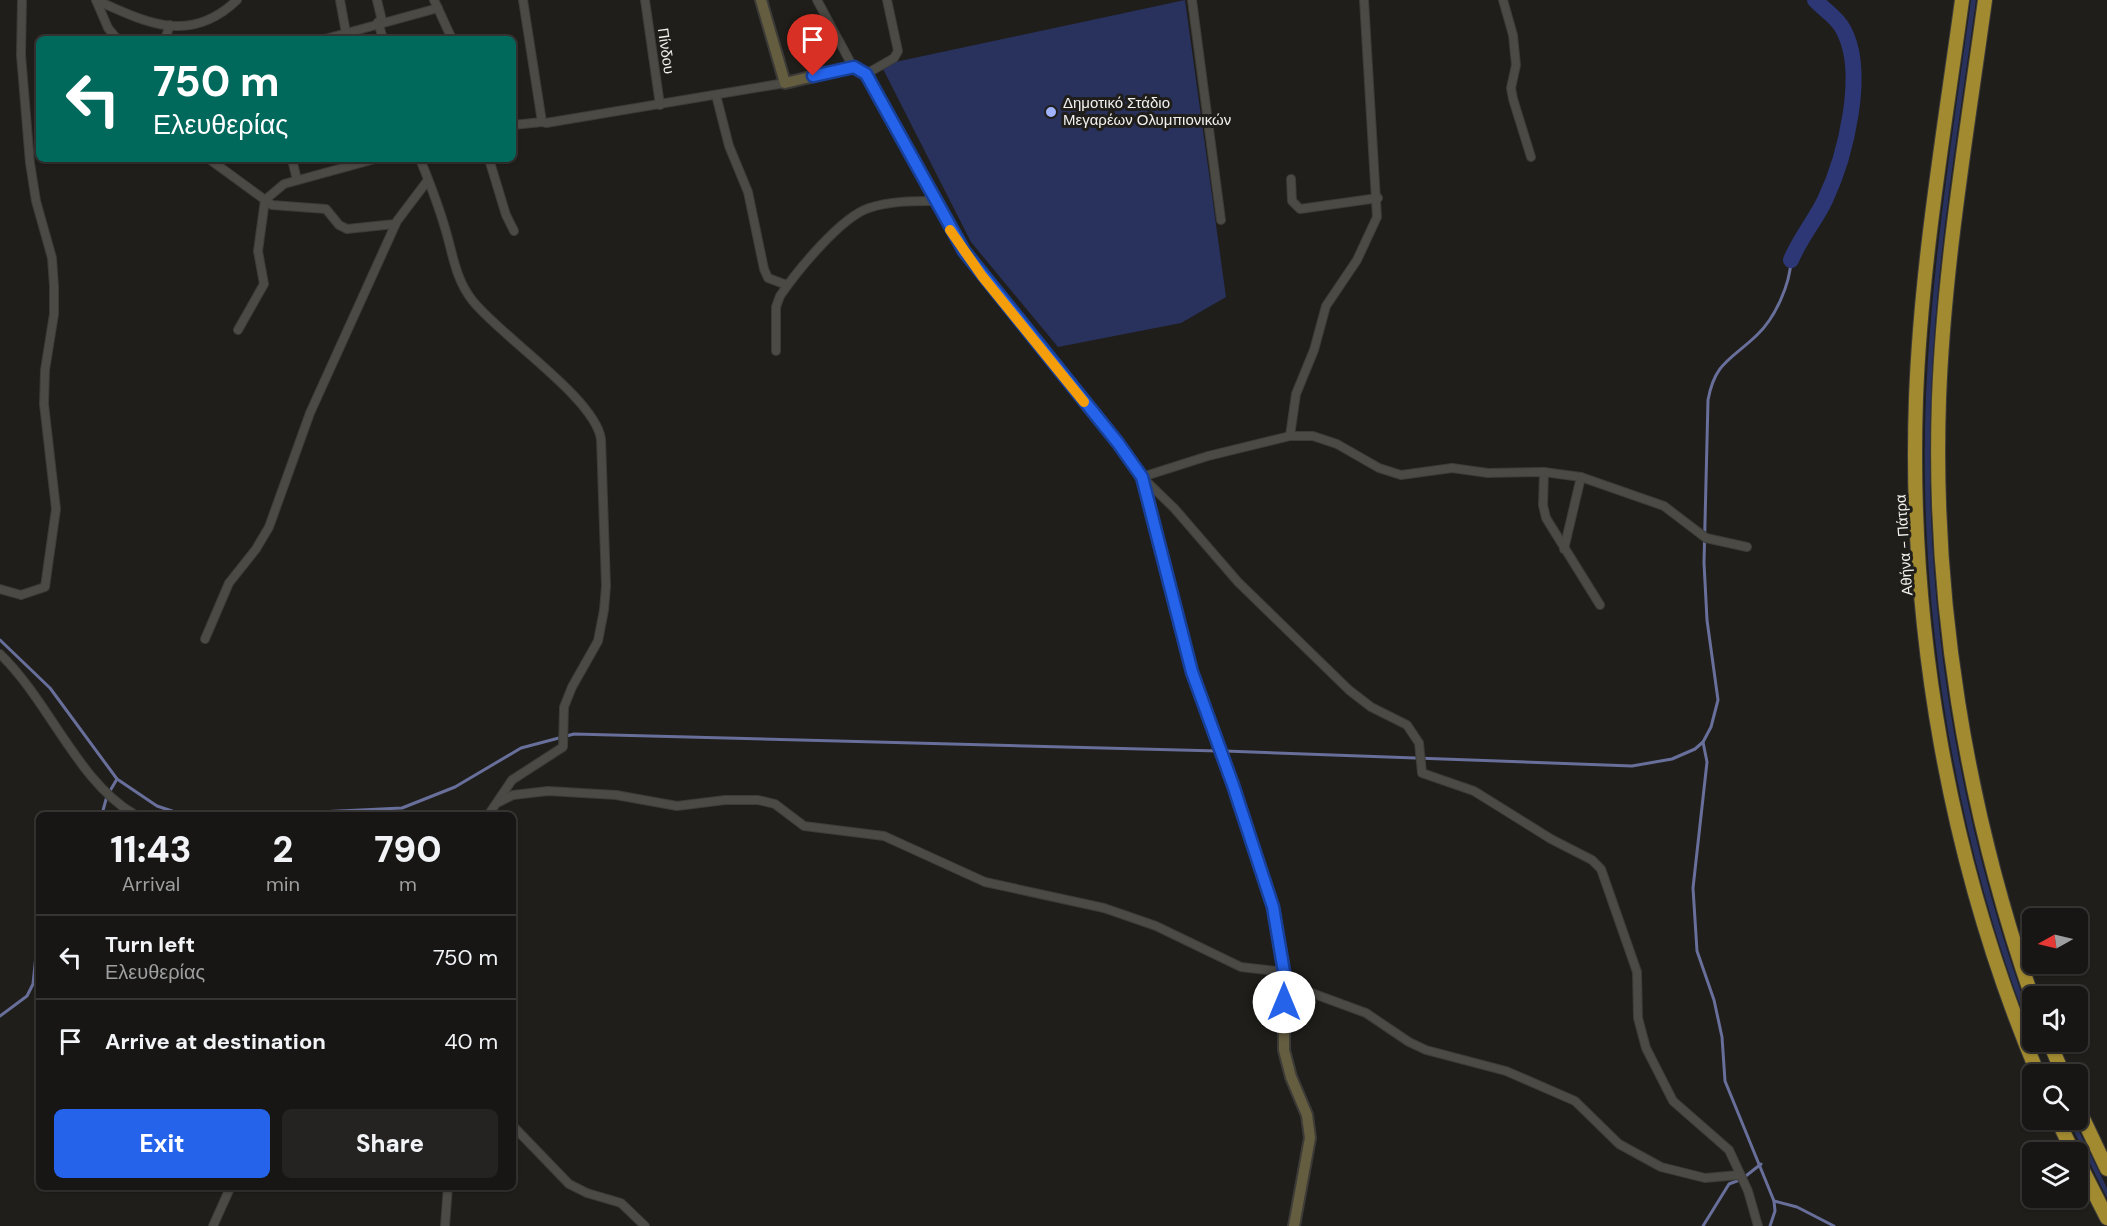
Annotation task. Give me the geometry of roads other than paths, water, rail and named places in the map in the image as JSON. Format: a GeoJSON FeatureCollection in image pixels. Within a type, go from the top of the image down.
{"type":"FeatureCollection","features":[{"type":"Feature","properties":{"kind":"highway","name":"Αθήνα - Πάτρα"},"geometry":{"type":"LineString","coordinates":[[1962,0],[1922,317],[1916,409],[1918,536],[1935,697],[1959,833],[1991,947],[2034,1064]]}},
{"type":"Feature","properties":{"kind":"highway"},"geometry":{"type":"LineString","coordinates":[[1985,0],[1943,330],[1939,398],[1940,512],[1953,661],[1974,795],[1992,873],[2028,986]]}},
{"type":"Feature","properties":{"kind":"highway"},"geometry":{"type":"LineString","coordinates":[[2088,1129],[2107,1169]]}},
{"type":"Feature","properties":{"kind":"highway"},"geometry":{"type":"LineString","coordinates":[[2088,1181],[2107,1218]]}},
{"type":"Feature","properties":{"kind":"street"},"geometry":{"type":"LineString","coordinates":[[0,590],[21,595],[45,587],[56,509],[44,404],[45,370],[54,314],[54,275],[30,163],[21,55],[22,0]]}},
{"type":"Feature","properties":{"kind":"street"},"geometry":{"type":"LineString","coordinates":[[115,36],[108,28],[96,0],[150,24],[170,25],[207,22],[216,18],[237,0]]}},
{"type":"Feature","properties":{"kind":"street"},"geometry":{"type":"LineString","coordinates":[[340,0],[346,33]]}},
{"type":"Feature","properties":{"kind":"street"},"geometry":{"type":"LineString","coordinates":[[377,0],[382,36]]}},
{"type":"Feature","properties":{"kind":"street"},"geometry":{"type":"LineString","coordinates":[[522,0],[546,123]]}},
{"type":"Feature","properties":{"kind":"street","name":"Πίνδου"},"geometry":{"type":"LineString","coordinates":[[645,0],[660,105]]}},
{"type":"Feature","properties":{"kind":"street"},"geometry":{"type":"LineString","coordinates":[[762,0],[785,83]]}},
{"type":"Feature","properties":{"kind":"street"},"geometry":{"type":"LineString","coordinates":[[817,0],[854,67],[866,74],[934,201],[973,265],[1118,443],[1142,477],[1174,508],[1238,582],[1349,690],[1371,707],[1401,720],[1415,734],[1419,743],[1421,770],[1428,777],[1474,791],[1551,839],[1592,860],[1601,869],[1637,972],[1638,1018],[1646,1048],[1673,1101],[1729,1150],[1750,1199],[1758,1226]]}},
{"type":"Feature","properties":{"kind":"street"},"geometry":{"type":"LineString","coordinates":[[866,74],[894,58],[898,51],[886,0]]}},
{"type":"Feature","properties":{"kind":"street"},"geometry":{"type":"LineString","coordinates":[[1192,0],[1221,220]]}},
{"type":"Feature","properties":{"kind":"street"},"geometry":{"type":"LineString","coordinates":[[1290,436],[1296,394],[1314,350],[1326,306],[1350,272],[1377,216],[1378,198],[1364,0]]}},
{"type":"Feature","properties":{"kind":"street"},"geometry":{"type":"LineString","coordinates":[[1503,0],[1514,45],[1516,65],[1511,88],[1531,157]]}},
{"type":"Feature","properties":{"kind":"street"},"geometry":{"type":"LineString","coordinates":[[336,36],[436,4],[451,36]]}},
{"type":"Feature","properties":{"kind":"street"},"geometry":{"type":"LineString","coordinates":[[166,36],[170,25]]}},
{"type":"Feature","properties":{"kind":"street"},"geometry":{"type":"LineString","coordinates":[[516,125],[546,123],[660,105],[785,83],[854,67]]}},
{"type":"Feature","properties":{"kind":"street"},"geometry":{"type":"LineString","coordinates":[[716,95],[729,146],[747,192],[764,269],[768,278],[787,285]]}},
{"type":"Feature","properties":{"kind":"street"},"geometry":{"type":"LineString","coordinates":[[213,162],[272,205],[326,209],[339,225],[347,229],[395,224]]}},
{"type":"Feature","properties":{"kind":"street"},"geometry":{"type":"LineString","coordinates":[[293,162],[297,180]]}},
{"type":"Feature","properties":{"kind":"street"},"geometry":{"type":"LineString","coordinates":[[238,330],[264,284],[258,251],[265,200],[278,187],[364,162]]}},
{"type":"Feature","properties":{"kind":"street"},"geometry":{"type":"LineString","coordinates":[[421,162],[445,228],[457,276],[470,298],[540,363],[600,430],[606,586],[598,641],[572,687],[562,713],[562,747],[512,780],[491,812]]}},
{"type":"Feature","properties":{"kind":"street"},"geometry":{"type":"LineString","coordinates":[[490,162],[506,215],[514,231]]}},
{"type":"Feature","properties":{"kind":"street"},"geometry":{"type":"LineString","coordinates":[[1292,179],[1292,201],[1300,209],[1378,198]]}},
{"type":"Feature","properties":{"kind":"street"},"geometry":{"type":"LineString","coordinates":[[206,639],[229,584],[269,527],[310,412],[395,224],[428,180]]}},
{"type":"Feature","properties":{"kind":"street"},"geometry":{"type":"LineString","coordinates":[[776,351],[776,307],[787,285],[839,227],[856,214],[882,205],[934,201]]}},
{"type":"Feature","properties":{"kind":"street"},"geometry":{"type":"LineString","coordinates":[[1142,477],[1208,456],[1290,436],[1313,436],[1329,440],[1379,468],[1401,475],[1452,468],[1488,473],[1544,472],[1581,477],[1653,500],[1706,538],[1747,547]]}},
{"type":"Feature","properties":{"kind":"street"},"geometry":{"type":"LineString","coordinates":[[1544,472],[1543,505],[1546,518],[1600,605]]}},
{"type":"Feature","properties":{"kind":"street"},"geometry":{"type":"LineString","coordinates":[[1142,477],[1187,656],[1273,907],[1284,972],[1284,1050],[1291,1077],[1307,1115],[1311,1138],[1294,1226]]}},
{"type":"Feature","properties":{"kind":"street"},"geometry":{"type":"LineString","coordinates":[[1564,549],[1581,477]]}},
{"type":"Feature","properties":{"kind":"street"},"geometry":{"type":"LineString","coordinates":[[0,654],[47,710],[101,789],[131,812]]}},
{"type":"Feature","properties":{"kind":"street"},"geometry":{"type":"LineString","coordinates":[[499,802],[513,795],[548,791],[616,795],[670,806],[739,799],[767,801],[804,826],[884,836],[977,880],[1104,908],[1156,926],[1241,967],[1284,972],[1309,992],[1365,1013],[1409,1042],[1426,1050],[1506,1071],[1575,1101],[1619,1144],[1660,1167],[1705,1178],[1739,1175]]}},
{"type":"Feature","properties":{"kind":"street"},"geometry":{"type":"LineString","coordinates":[[516,1129],[569,1184],[587,1193],[621,1203],[645,1226]]}},
{"type":"Feature","properties":{"kind":"street"},"geometry":{"type":"LineString","coordinates":[[213,1226],[229,1190]]}},
{"type":"Feature","properties":{"kind":"street"},"geometry":{"type":"LineString","coordinates":[[445,1226],[448,1190]]}},
{"type":"Feature","properties":{"kind":"waterway"},"geometry":{"type":"LineString","coordinates":[[1791,260],[1821,208],[1840,162],[1853,91],[1850,47],[1843,29],[1834,17],[1815,0]]}},
{"type":"Feature","properties":{"kind":"waterway"},"geometry":{"type":"LineString","coordinates":[[1225,751],[1632,766],[1672,759],[1695,749],[1703,742],[1711,727],[1718,700],[1707,620],[1704,563],[1708,400],[1711,387],[1720,369],[1770,320],[1785,290],[1791,260]]}},
{"type":"Feature","properties":{"kind":"waterway"},"geometry":{"type":"LineString","coordinates":[[0,640],[50,688],[117,779],[157,806],[175,812]]}},
{"type":"Feature","properties":{"kind":"waterway"},"geometry":{"type":"LineString","coordinates":[[319,812],[402,808],[455,787],[521,748],[574,734],[1218,751]]}},
{"type":"Feature","properties":{"kind":"waterway"},"geometry":{"type":"LineString","coordinates":[[1703,742],[1707,762],[1693,888],[1697,951],[1714,1000],[1722,1037],[1725,1081],[1774,1201],[1775,1211],[1770,1226]]}},
{"type":"Feature","properties":{"kind":"waterway"},"geometry":{"type":"LineString","coordinates":[[103,812],[107,796],[117,779]]}},
{"type":"Feature","properties":{"kind":"waterway"},"geometry":{"type":"LineString","coordinates":[[0,1016],[27,996],[33,984],[36,956]]}},
{"type":"Feature","properties":{"kind":"waterway"},"geometry":{"type":"LineString","coordinates":[[1703,1226],[1729,1184],[1742,1179],[1761,1164]]}},
{"type":"Feature","properties":{"kind":"waterway"},"geometry":{"type":"LineString","coordinates":[[1774,1201],[1797,1207],[1834,1226]]}},
{"type":"Feature","properties":{"kind":"place","name":"Δημοτικό Στάδιο Μεγαρέων Ολυμπιονικών"},"geometry":{"type":"Point","coordinates":[1051,112]}}]}
